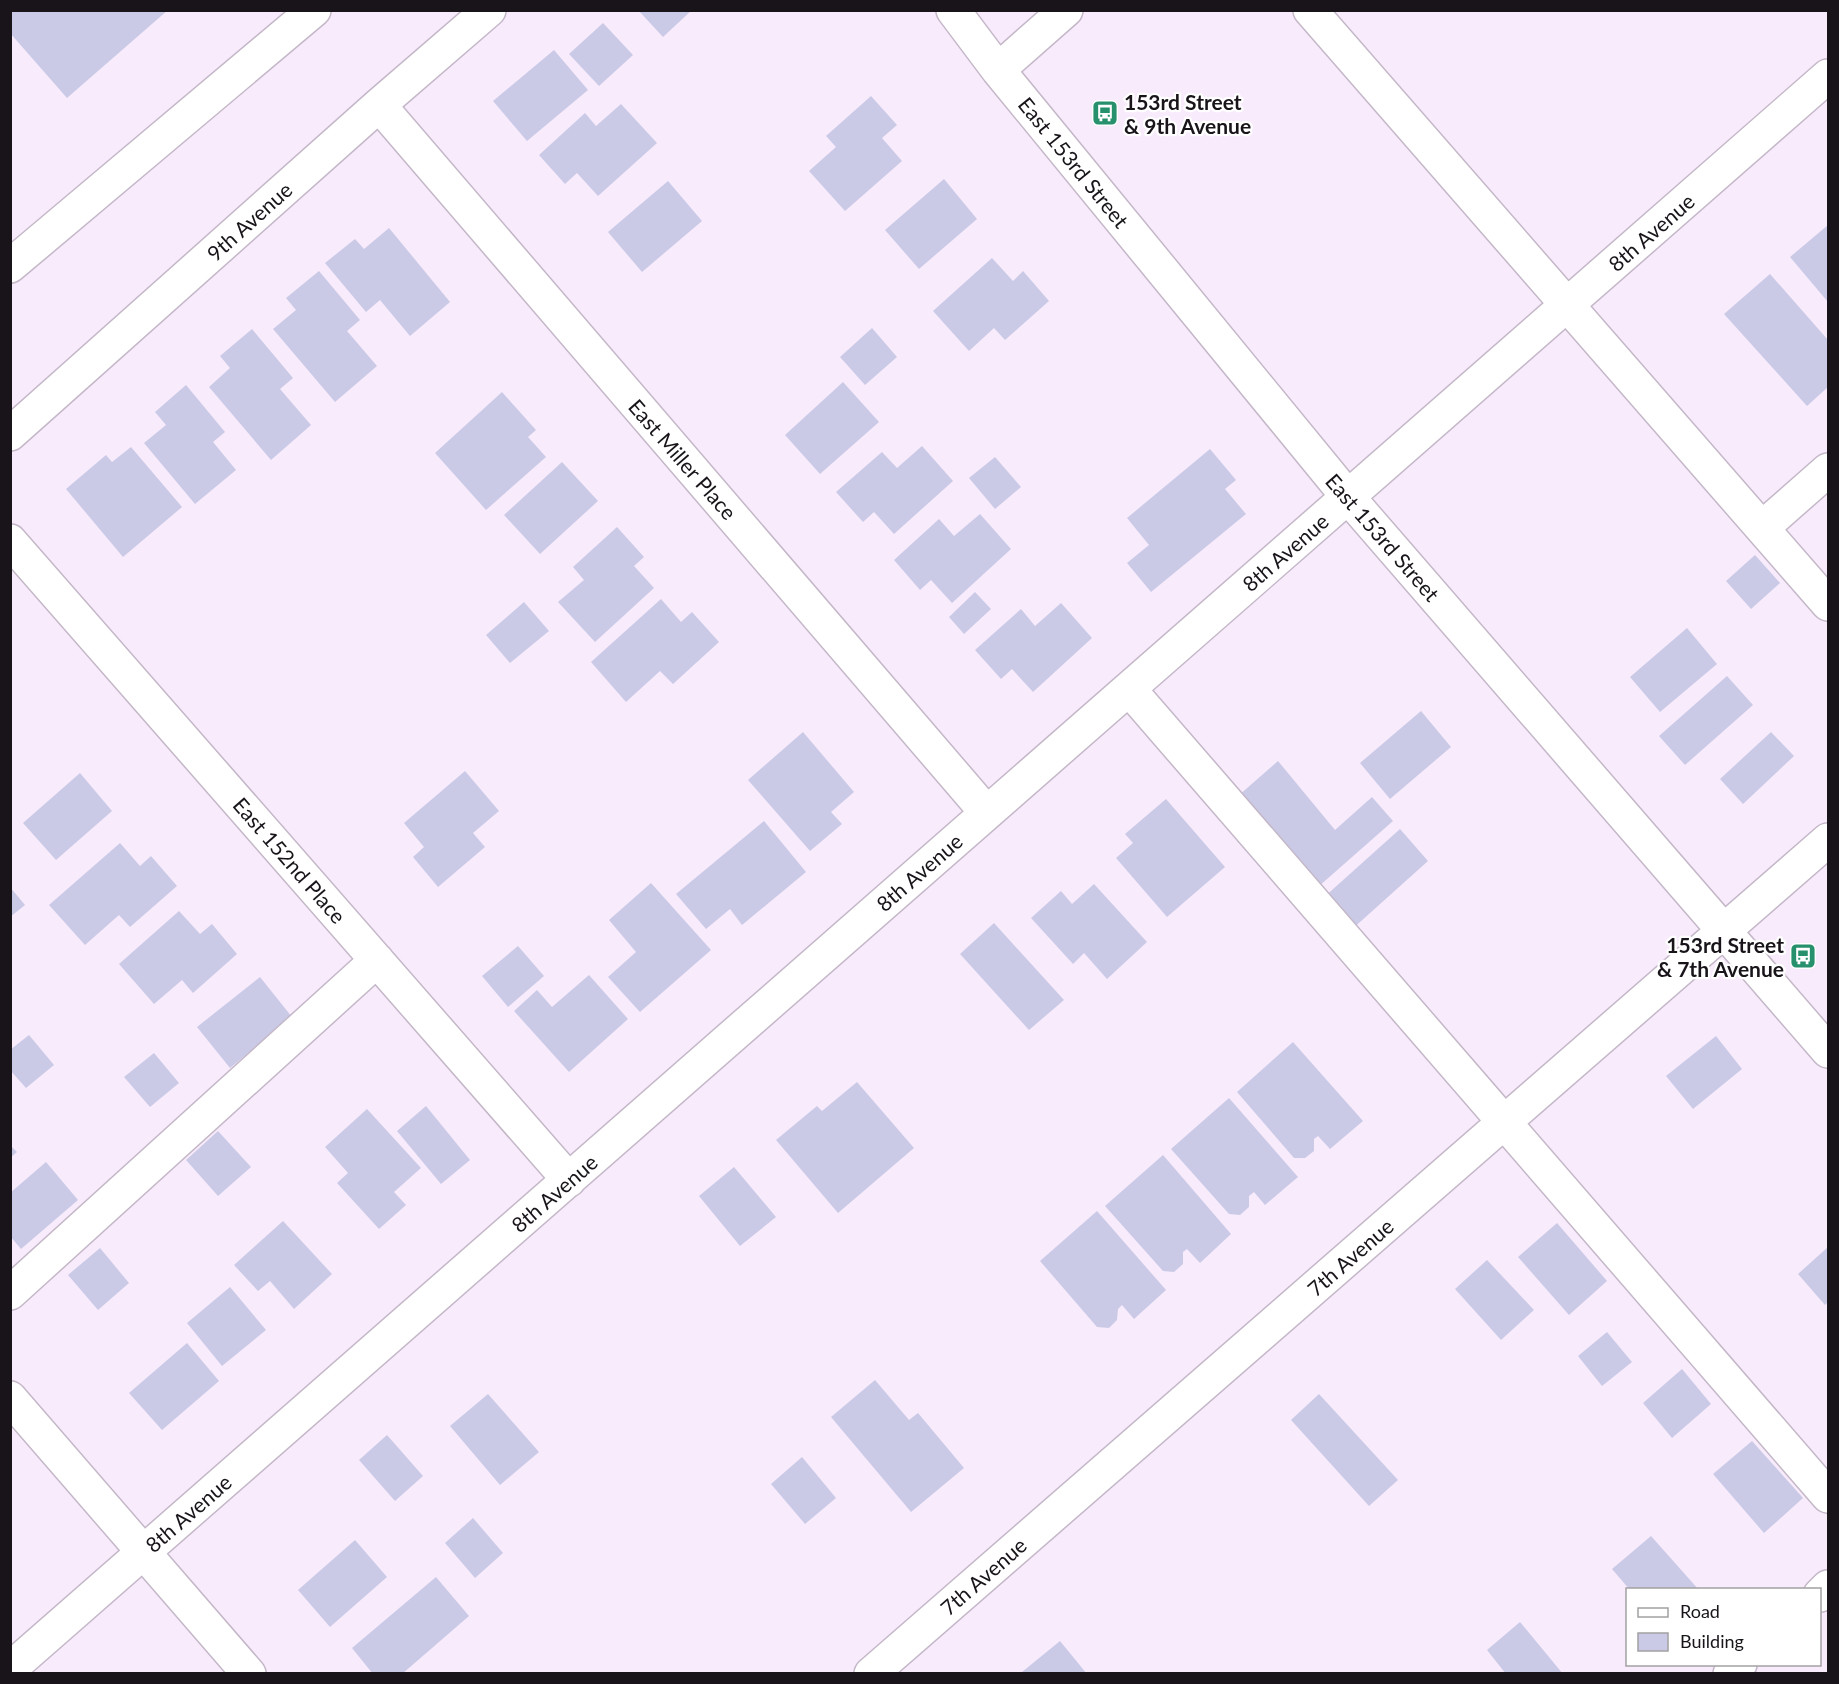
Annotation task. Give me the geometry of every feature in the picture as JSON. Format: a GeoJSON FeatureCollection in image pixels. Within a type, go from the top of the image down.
{"type":"FeatureCollection","features":[{"type":"Feature","properties":{"kind":"street"},"geometry":{"type":"LineString","coordinates":[[10,266],[314,10]]}},
{"type":"Feature","properties":{"kind":"street","name":"9th Avenue"},"geometry":{"type":"LineString","coordinates":[[10,434],[489,10]]}},
{"type":"Feature","properties":{"kind":"street","name":"East 153rd Street"},"geometry":{"type":"LineString","coordinates":[[953,10],[998,69],[1348,497],[1828,1051]]}},
{"type":"Feature","properties":{"kind":"street"},"geometry":{"type":"LineString","coordinates":[[998,69],[1066,10]]}},
{"type":"Feature","properties":{"kind":"street"},"geometry":{"type":"LineString","coordinates":[[1310,10],[1828,604]]}},
{"type":"Feature","properties":{"kind":"street","name":"8th Avenue"},"geometry":{"type":"LineString","coordinates":[[10,1669],[1828,76]]}},
{"type":"Feature","properties":{"kind":"street","name":"East Miller Place"},"geometry":{"type":"LineString","coordinates":[[379,105],[987,813]]}},
{"type":"Feature","properties":{"kind":"street"},"geometry":{"type":"LineString","coordinates":[[1762,528],[1828,470]]}},
{"type":"Feature","properties":{"kind":"street","name":"East 152nd Place"},"geometry":{"type":"LineString","coordinates":[[10,541],[569,1180]]}},
{"type":"Feature","properties":{"kind":"street"},"geometry":{"type":"LineString","coordinates":[[1129,689],[1828,1496]]}},
{"type":"Feature","properties":{"kind":"street","name":"7th Avenue"},"geometry":{"type":"LineString","coordinates":[[871,1674],[1828,840]]}},
{"type":"Feature","properties":{"kind":"street"},"geometry":{"type":"LineString","coordinates":[[10,1293],[377,960]]}},
{"type":"Feature","properties":{"kind":"street"},"geometry":{"type":"LineString","coordinates":[[10,1398],[249,1674]]}},
{"type":"Feature","properties":{"kind":"building"},"geometry":{"type":"Polygon","coordinates":[[[10,10],[168,10],[67,98],[10,33],[10,10]]]}},
{"type":"Feature","properties":{"kind":"building"},"geometry":{"type":"Polygon","coordinates":[[[638,10],[692,10],[663,37],[638,10]]]}},
{"type":"Feature","properties":{"kind":"building"},"geometry":{"type":"Polygon","coordinates":[[[603,23],[633,55],[599,86],[569,54],[603,23]]]}},
{"type":"Feature","properties":{"kind":"building"},"geometry":{"type":"Polygon","coordinates":[[[554,50],[588,90],[527,141],[493,101],[554,50]]]}},
{"type":"Feature","properties":{"kind":"building"},"geometry":{"type":"Polygon","coordinates":[[[871,96],[897,125],[882,138],[902,161],[845,211],[809,171],[836,147],[826,136],[871,96]]]}},
{"type":"Feature","properties":{"kind":"building"},"geometry":{"type":"Polygon","coordinates":[[[621,104],[657,143],[598,196],[577,173],[565,184],[539,155],[585,113],[596,126],[621,104]]]}},
{"type":"Feature","properties":{"kind":"building"},"geometry":{"type":"Polygon","coordinates":[[[944,179],[977,219],[919,269],[885,230],[944,179]]]}},
{"type":"Feature","properties":{"kind":"building"},"geometry":{"type":"Polygon","coordinates":[[[668,181],[702,221],[642,272],[608,232],[668,181]]]}},
{"type":"Feature","properties":{"kind":"building"},"geometry":{"type":"Polygon","coordinates":[[[1828,225],[1828,302],[1790,257],[1828,225]]]}},
{"type":"Feature","properties":{"kind":"building"},"geometry":{"type":"Polygon","coordinates":[[[389,228],[450,302],[410,336],[380,300],[366,312],[325,263],[355,239],[364,249],[389,228]]]}},
{"type":"Feature","properties":{"kind":"building"},"geometry":{"type":"Polygon","coordinates":[[[992,258],[1013,281],[1023,271],[1049,301],[1005,340],[994,328],[969,351],[933,311],[992,258]]]}},
{"type":"Feature","properties":{"kind":"building"},"geometry":{"type":"Polygon","coordinates":[[[319,271],[360,320],[347,331],[377,366],[335,402],[273,329],[296,310],[286,298],[319,271]]]}},
{"type":"Feature","properties":{"kind":"building"},"geometry":{"type":"Polygon","coordinates":[[[1770,274],[1828,340],[1828,387],[1807,406],[1724,314],[1770,274]]]}},
{"type":"Feature","properties":{"kind":"building"},"geometry":{"type":"Polygon","coordinates":[[[872,328],[897,357],[865,385],[840,357],[872,328]]]}},
{"type":"Feature","properties":{"kind":"building"},"geometry":{"type":"Polygon","coordinates":[[[252,329],[293,378],[280,389],[311,425],[271,460],[209,387],[230,368],[220,356],[252,329]]]}},
{"type":"Feature","properties":{"kind":"building"},"geometry":{"type":"Polygon","coordinates":[[[843,382],[879,422],[820,474],[785,435],[843,382]]]}},
{"type":"Feature","properties":{"kind":"building"},"geometry":{"type":"Polygon","coordinates":[[[186,385],[225,432],[213,442],[236,470],[195,504],[144,443],[166,425],[155,412],[186,385]]]}},
{"type":"Feature","properties":{"kind":"building"},"geometry":{"type":"Polygon","coordinates":[[[502,392],[536,430],[528,437],[546,457],[486,510],[435,453],[502,392]]]}},
{"type":"Feature","properties":{"kind":"building"},"geometry":{"type":"Polygon","coordinates":[[[922,446],[953,481],[894,534],[874,512],[863,522],[836,492],[882,452],[897,468],[922,446]]]}},
{"type":"Feature","properties":{"kind":"building"},"geometry":{"type":"Polygon","coordinates":[[[131,447],[182,507],[123,557],[66,489],[106,455],[112,462],[131,447]]]}},
{"type":"Feature","properties":{"kind":"building"},"geometry":{"type":"Polygon","coordinates":[[[1210,449],[1236,480],[1225,489],[1246,514],[1151,592],[1127,563],[1149,545],[1127,518],[1210,449]]]}},
{"type":"Feature","properties":{"kind":"building"},"geometry":{"type":"Polygon","coordinates":[[[995,457],[1021,487],[995,509],[969,478],[995,457]]]}},
{"type":"Feature","properties":{"kind":"building"},"geometry":{"type":"Polygon","coordinates":[[[562,462],[598,501],[540,554],[504,515],[562,462]]]}},
{"type":"Feature","properties":{"kind":"building"},"geometry":{"type":"Polygon","coordinates":[[[980,514],[1011,549],[952,603],[931,580],[920,590],[894,560],[939,519],[954,536],[980,514]]]}},
{"type":"Feature","properties":{"kind":"building"},"geometry":{"type":"Polygon","coordinates":[[[617,527],[644,557],[634,566],[654,588],[595,642],[558,602],[584,580],[573,567],[617,527]]]}},
{"type":"Feature","properties":{"kind":"building"},"geometry":{"type":"Polygon","coordinates":[[[1755,555],[1780,583],[1751,609],[1726,581],[1755,555]]]}},
{"type":"Feature","properties":{"kind":"building"},"geometry":{"type":"Polygon","coordinates":[[[975,592],[991,609],[964,634],[949,617],[975,592]]]}},
{"type":"Feature","properties":{"kind":"building"},"geometry":{"type":"Polygon","coordinates":[[[661,599],[681,622],[692,612],[719,642],[673,684],[660,671],[626,702],[591,662],[661,599]]]}},
{"type":"Feature","properties":{"kind":"building"},"geometry":{"type":"Polygon","coordinates":[[[524,602],[549,631],[510,663],[486,635],[524,602]]]}},
{"type":"Feature","properties":{"kind":"building"},"geometry":{"type":"Polygon","coordinates":[[[1061,603],[1092,638],[1033,692],[1012,669],[1001,679],[975,650],[1021,609],[1035,626],[1061,603]]]}},
{"type":"Feature","properties":{"kind":"building"},"geometry":{"type":"Polygon","coordinates":[[[1687,628],[1717,664],[1660,712],[1630,677],[1687,628]]]}},
{"type":"Feature","properties":{"kind":"building"},"geometry":{"type":"Polygon","coordinates":[[[1727,676],[1753,705],[1685,765],[1659,736],[1727,676]]]}},
{"type":"Feature","properties":{"kind":"building"},"geometry":{"type":"Polygon","coordinates":[[[1421,711],[1451,747],[1390,799],[1360,763],[1421,711]]]}},
{"type":"Feature","properties":{"kind":"building"},"geometry":{"type":"Polygon","coordinates":[[[803,732],[854,792],[831,812],[842,824],[810,851],[748,780],[803,732]]]}},
{"type":"Feature","properties":{"kind":"building"},"geometry":{"type":"Polygon","coordinates":[[[1771,732],[1794,756],[1743,804],[1720,779],[1771,732]]]}},
{"type":"Feature","properties":{"kind":"building"},"geometry":{"type":"Polygon","coordinates":[[[1278,761],[1335,830],[1372,797],[1393,821],[1318,887],[1238,796],[1278,761]]]}},
{"type":"Feature","properties":{"kind":"building"},"geometry":{"type":"Polygon","coordinates":[[[465,771],[499,811],[473,833],[485,847],[438,887],[413,857],[424,847],[404,823],[465,771]]]}},
{"type":"Feature","properties":{"kind":"building"},"geometry":{"type":"Polygon","coordinates":[[[80,773],[112,811],[56,860],[23,823],[80,773]]]}},
{"type":"Feature","properties":{"kind":"building"},"geometry":{"type":"Polygon","coordinates":[[[1166,799],[1225,867],[1167,917],[1116,858],[1133,843],[1125,834],[1166,799]]]}},
{"type":"Feature","properties":{"kind":"building"},"geometry":{"type":"Polygon","coordinates":[[[764,821],[806,872],[742,925],[730,909],[706,929],[676,894],[764,821]]]}},
{"type":"Feature","properties":{"kind":"building"},"geometry":{"type":"Polygon","coordinates":[[[1400,829],[1428,861],[1350,931],[1322,899],[1400,829]]]}},
{"type":"Feature","properties":{"kind":"building"},"geometry":{"type":"Polygon","coordinates":[[[120,843],[140,866],[151,856],[177,886],[130,927],[119,915],[85,945],[49,905],[120,843]]]}},
{"type":"Feature","properties":{"kind":"building"},"geometry":{"type":"Polygon","coordinates":[[[651,883],[711,950],[640,1012],[608,977],[636,952],[609,920],[651,883]]]}},
{"type":"Feature","properties":{"kind":"building"},"geometry":{"type":"Polygon","coordinates":[[[1094,884],[1147,942],[1107,979],[1084,953],[1073,964],[1031,918],[1061,891],[1072,904],[1094,884]]]}},
{"type":"Feature","properties":{"kind":"building"},"geometry":{"type":"Polygon","coordinates":[[[10,887],[25,905],[10,917],[10,887]]]}},
{"type":"Feature","properties":{"kind":"building"},"geometry":{"type":"Polygon","coordinates":[[[179,911],[200,934],[212,924],[237,954],[193,993],[182,980],[154,1004],[119,964],[179,911]]]}},
{"type":"Feature","properties":{"kind":"building"},"geometry":{"type":"Polygon","coordinates":[[[994,923],[1064,1000],[1029,1030],[960,954],[994,923]]]}},
{"type":"Feature","properties":{"kind":"building"},"geometry":{"type":"Polygon","coordinates":[[[518,946],[544,976],[508,1007],[482,976],[518,946]]]}},
{"type":"Feature","properties":{"kind":"building"},"geometry":{"type":"Polygon","coordinates":[[[589,975],[628,1019],[569,1072],[514,1011],[537,990],[552,1007],[589,975]]]}},
{"type":"Feature","properties":{"kind":"building"},"geometry":{"type":"Polygon","coordinates":[[[260,977],[292,1017],[230,1068],[197,1027],[260,977]]]}},
{"type":"Feature","properties":{"kind":"building"},"geometry":{"type":"Polygon","coordinates":[[[29,1035],[54,1065],[26,1088],[10,1070],[10,1050],[29,1035]]]}},
{"type":"Feature","properties":{"kind":"building"},"geometry":{"type":"Polygon","coordinates":[[[1716,1036],[1742,1069],[1693,1109],[1666,1076],[1716,1036]]]}},
{"type":"Feature","properties":{"kind":"building"},"geometry":{"type":"Polygon","coordinates":[[[1293,1042],[1363,1121],[1330,1149],[1318,1136],[1314,1139],[1314,1151],[1305,1158],[1294,1158],[1237,1092],[1293,1042]]]}},
{"type":"Feature","properties":{"kind":"building"},"geometry":{"type":"Polygon","coordinates":[[[154,1053],[179,1083],[150,1107],[124,1077],[154,1053]]]}},
{"type":"Feature","properties":{"kind":"building"},"geometry":{"type":"Polygon","coordinates":[[[857,1082],[914,1148],[838,1213],[776,1140],[817,1106],[822,1111],[857,1082]]]}},
{"type":"Feature","properties":{"kind":"building"},"geometry":{"type":"Polygon","coordinates":[[[1229,1098],[1298,1177],[1265,1205],[1254,1192],[1249,1196],[1249,1207],[1240,1215],[1229,1214],[1171,1149],[1229,1098]]]}},
{"type":"Feature","properties":{"kind":"building"},"geometry":{"type":"Polygon","coordinates":[[[426,1106],[470,1160],[441,1184],[397,1131],[426,1106]]]}},
{"type":"Feature","properties":{"kind":"building"},"geometry":{"type":"Polygon","coordinates":[[[367,1109],[421,1168],[394,1192],[406,1205],[379,1229],[337,1183],[348,1173],[325,1147],[367,1109]]]}},
{"type":"Feature","properties":{"kind":"building"},"geometry":{"type":"Polygon","coordinates":[[[218,1131],[251,1167],[218,1196],[186,1160],[218,1131]]]}},
{"type":"Feature","properties":{"kind":"building"},"geometry":{"type":"Polygon","coordinates":[[[10,1145],[17,1152],[10,1158],[10,1145]]]}},
{"type":"Feature","properties":{"kind":"building"},"geometry":{"type":"Polygon","coordinates":[[[1163,1155],[1231,1234],[1200,1263],[1187,1249],[1183,1252],[1183,1264],[1174,1272],[1163,1271],[1105,1206],[1163,1155]]]}},
{"type":"Feature","properties":{"kind":"building"},"geometry":{"type":"Polygon","coordinates":[[[46,1162],[78,1200],[21,1249],[10,1236],[10,1193],[46,1162]]]}},
{"type":"Feature","properties":{"kind":"building"},"geometry":{"type":"Polygon","coordinates":[[[734,1167],[776,1217],[740,1246],[699,1196],[734,1167]]]}},
{"type":"Feature","properties":{"kind":"building"},"geometry":{"type":"Polygon","coordinates":[[[1097,1211],[1166,1290],[1134,1319],[1122,1305],[1118,1309],[1117,1320],[1109,1328],[1097,1327],[1040,1261],[1097,1211]]]}},
{"type":"Feature","properties":{"kind":"building"},"geometry":{"type":"Polygon","coordinates":[[[283,1221],[332,1274],[294,1309],[270,1281],[258,1291],[234,1265],[283,1221]]]}},
{"type":"Feature","properties":{"kind":"building"},"geometry":{"type":"Polygon","coordinates":[[[1557,1223],[1607,1281],[1569,1315],[1518,1257],[1557,1223]]]}},
{"type":"Feature","properties":{"kind":"building"},"geometry":{"type":"Polygon","coordinates":[[[1828,1247],[1828,1302],[1825,1305],[1798,1274],[1828,1247]]]}},
{"type":"Feature","properties":{"kind":"building"},"geometry":{"type":"Polygon","coordinates":[[[100,1248],[129,1283],[98,1310],[68,1275],[100,1248]]]}},
{"type":"Feature","properties":{"kind":"building"},"geometry":{"type":"Polygon","coordinates":[[[1487,1260],[1534,1310],[1501,1340],[1455,1289],[1487,1260]]]}},
{"type":"Feature","properties":{"kind":"building"},"geometry":{"type":"Polygon","coordinates":[[[230,1287],[266,1330],[222,1366],[187,1323],[230,1287]]]}},
{"type":"Feature","properties":{"kind":"building"},"geometry":{"type":"Polygon","coordinates":[[[1607,1332],[1632,1362],[1602,1386],[1578,1356],[1607,1332]]]}},
{"type":"Feature","properties":{"kind":"building"},"geometry":{"type":"Polygon","coordinates":[[[187,1343],[219,1381],[162,1430],[129,1393],[187,1343]]]}},
{"type":"Feature","properties":{"kind":"building"},"geometry":{"type":"Polygon","coordinates":[[[1682,1369],[1711,1404],[1672,1438],[1643,1403],[1682,1369]]]}},
{"type":"Feature","properties":{"kind":"building"},"geometry":{"type":"Polygon","coordinates":[[[875,1380],[909,1420],[918,1413],[964,1468],[911,1512],[831,1417],[875,1380]]]}},
{"type":"Feature","properties":{"kind":"building"},"geometry":{"type":"Polygon","coordinates":[[[488,1394],[539,1452],[500,1485],[450,1426],[488,1394]]]}},
{"type":"Feature","properties":{"kind":"building"},"geometry":{"type":"Polygon","coordinates":[[[1319,1394],[1398,1480],[1369,1506],[1291,1420],[1319,1394]]]}},
{"type":"Feature","properties":{"kind":"building"},"geometry":{"type":"Polygon","coordinates":[[[387,1435],[423,1476],[395,1501],[359,1460],[387,1435]]]}},
{"type":"Feature","properties":{"kind":"building"},"geometry":{"type":"Polygon","coordinates":[[[1752,1441],[1803,1498],[1764,1533],[1713,1474],[1752,1441]]]}},
{"type":"Feature","properties":{"kind":"building"},"geometry":{"type":"Polygon","coordinates":[[[802,1457],[836,1498],[805,1524],[771,1484],[802,1457]]]}},
{"type":"Feature","properties":{"kind":"building"},"geometry":{"type":"Polygon","coordinates":[[[473,1518],[503,1553],[475,1578],[445,1543],[473,1518]]]}},
{"type":"Feature","properties":{"kind":"building"},"geometry":{"type":"Polygon","coordinates":[[[1651,1536],[1697,1588],[1628,1588],[1612,1569],[1651,1536]]]}},
{"type":"Feature","properties":{"kind":"building"},"geometry":{"type":"Polygon","coordinates":[[[355,1540],[387,1577],[330,1627],[298,1590],[355,1540]]]}},
{"type":"Feature","properties":{"kind":"building"},"geometry":{"type":"Polygon","coordinates":[[[436,1577],[469,1616],[402,1674],[373,1674],[352,1648],[436,1577]]]}},
{"type":"Feature","properties":{"kind":"building"},"geometry":{"type":"Polygon","coordinates":[[[1520,1622],[1563,1674],[1506,1674],[1487,1650],[1520,1622]]]}},
{"type":"Feature","properties":{"kind":"building"},"geometry":{"type":"Polygon","coordinates":[[[1060,1641],[1087,1674],[1023,1674],[1022,1672],[1060,1641]]]}},
{"type":"Feature","properties":{"kind":"place","name":"153rd Street & 9th Avenue"},"geometry":{"type":"Point","coordinates":[1105,113]}},
{"type":"Feature","properties":{"kind":"place","name":"153rd Street & 7th Avenue"},"geometry":{"type":"Point","coordinates":[1803,956]}}]}
